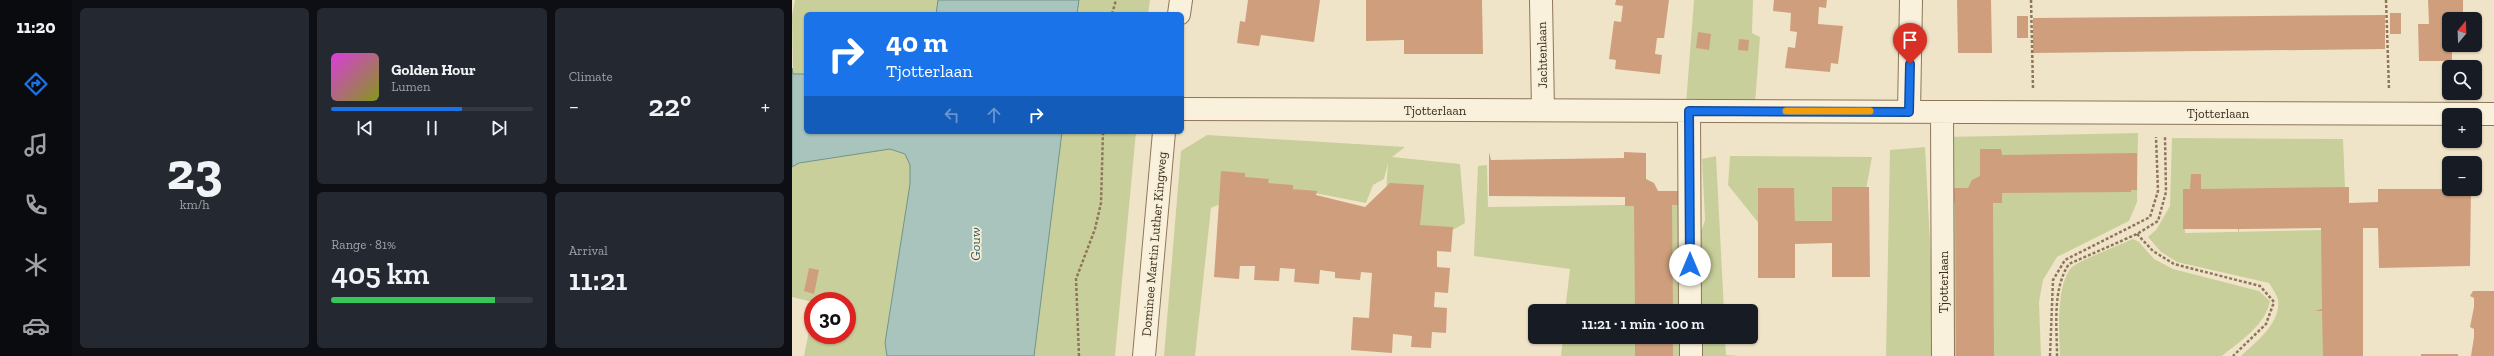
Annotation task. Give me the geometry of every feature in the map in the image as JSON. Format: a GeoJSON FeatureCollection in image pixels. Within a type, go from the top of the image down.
{"type":"FeatureCollection","features":[{"type":"Feature","properties":{"kind":"street"},"geometry":{"type":"LineString","coordinates":[[1179,12],[1180,0]]}},
{"type":"Feature","properties":{"kind":"street","name":"Jachtenlaan"},"geometry":{"type":"LineString","coordinates":[[1541,0],[1543,110]]}},
{"type":"Feature","properties":{"kind":"street"},"geometry":{"type":"LineString","coordinates":[[1909,112],[1911,0]]}},
{"type":"Feature","properties":{"kind":"street","name":"Tjotterlaan"},"geometry":{"type":"LineString","coordinates":[[1184,108],[2494,114]]}},
{"type":"Feature","properties":{"kind":"street"},"geometry":{"type":"LineString","coordinates":[[1689,111],[1690,304]]}},
{"type":"Feature","properties":{"kind":"street","name":"Tjotterlaan"},"geometry":{"type":"LineString","coordinates":[[1942,112],[1943,356]]}},
{"type":"Feature","properties":{"kind":"street","name":"Dominee Martin Luther Kingweg"},"geometry":{"type":"LineString","coordinates":[[1144,356],[1164,134]]}},
{"type":"Feature","properties":{"kind":"street"},"geometry":{"type":"LineString","coordinates":[[1691,344],[1691,356]]}},
{"type":"Feature","properties":{"kind":"path"},"geometry":{"type":"LineString","coordinates":[[1113,12],[1116,0]]}},
{"type":"Feature","properties":{"kind":"path"},"geometry":{"type":"LineString","coordinates":[[2031,0],[2034,112]]}},
{"type":"Feature","properties":{"kind":"path"},"geometry":{"type":"LineString","coordinates":[[2386,0],[2390,113]]}},
{"type":"Feature","properties":{"kind":"path"},"geometry":{"type":"LineString","coordinates":[[2057,356],[2056,312],[2062,274],[2069,264],[2137,234],[2158,220],[2166,192],[2160,113]]}},
{"type":"Feature","properties":{"kind":"path"},"geometry":{"type":"LineString","coordinates":[[2050,356],[2054,280],[2065,260],[2150,217],[2158,191],[2160,113]]}},
{"type":"Feature","properties":{"kind":"path"},"geometry":{"type":"LineString","coordinates":[[1079,356],[1076,279],[1095,229],[1101,203],[1102,134]]}},
{"type":"Feature","properties":{"kind":"path"},"geometry":{"type":"LineString","coordinates":[[2137,234],[2153,251],[2174,264],[2260,286],[2274,302],[2266,324],[2233,356]]}},
{"type":"Feature","properties":{"kind":"green space"},"geometry":{"type":"Polygon","coordinates":[[[795,0],[938,0],[936,12],[804,12],[804,74],[793,74],[792,16],[795,0]]]}},
{"type":"Feature","properties":{"kind":"green space"},"geometry":{"type":"Polygon","coordinates":[[[1079,0],[1150,0],[1148,12],[1077,12],[1079,0]]]}},
{"type":"Feature","properties":{"kind":"green space"},"geometry":{"type":"Polygon","coordinates":[[[1694,0],[1753,0],[1752,33],[1760,37],[1755,104],[1686,104],[1694,0]]]}},
{"type":"Feature","properties":{"kind":"green space"},"geometry":{"type":"Polygon","coordinates":[[[2138,133],[2137,202],[2129,221],[2057,257],[2043,280],[2039,302],[2041,356],[1954,356],[1943,137],[2138,133]]]}},
{"type":"Feature","properties":{"kind":"green space"},"geometry":{"type":"Polygon","coordinates":[[[1062,134],[1136,134],[1115,356],[1034,356],[1062,134]]]}},
{"type":"Feature","properties":{"kind":"green space"},"geometry":{"type":"Polygon","coordinates":[[[1207,135],[1405,147],[1392,157],[1460,164],[1465,223],[1446,234],[1420,234],[1386,193],[1388,163],[1384,179],[1373,185],[1366,203],[1223,175],[1220,204],[1211,208],[1195,356],[1164,356],[1181,151],[1207,135]]]}},
{"type":"Feature","properties":{"kind":"green space"},"geometry":{"type":"Polygon","coordinates":[[[2172,138],[2343,139],[2345,188],[2184,192],[2185,233],[2324,230],[2326,356],[2241,356],[2260,338],[2272,324],[2276,316],[2278,300],[2269,283],[2177,262],[2161,252],[2148,237],[2156,230],[2170,206],[2172,138]]]}},
{"type":"Feature","properties":{"kind":"green space"},"geometry":{"type":"Polygon","coordinates":[[[1925,147],[1931,261],[1933,356],[1886,356],[1890,150],[1925,147]]]}},
{"type":"Feature","properties":{"kind":"green space"},"geometry":{"type":"Polygon","coordinates":[[[890,149],[905,154],[910,165],[910,184],[885,343],[887,356],[804,356],[806,344],[856,344],[856,292],[804,292],[804,300],[792,297],[792,167],[799,163],[890,149]]]}},
{"type":"Feature","properties":{"kind":"green space"},"geometry":{"type":"Polygon","coordinates":[[[1716,156],[1724,304],[1695,304],[1694,252],[1705,220],[1702,159],[1716,156]]]}},
{"type":"Feature","properties":{"kind":"green space"},"geometry":{"type":"Polygon","coordinates":[[[1730,156],[1872,157],[1865,195],[1834,228],[1795,229],[1794,196],[1761,226],[1728,185],[1730,156]]]}},
{"type":"Feature","properties":{"kind":"green space"},"geometry":{"type":"Polygon","coordinates":[[[1487,165],[1488,207],[1682,204],[1683,304],[1566,304],[1570,269],[1474,256],[1478,166],[1487,165]]]}},
{"type":"Feature","properties":{"kind":"green space"},"geometry":{"type":"Polygon","coordinates":[[[2133,239],[2139,242],[2154,259],[2173,269],[2259,291],[2270,301],[2263,318],[2251,332],[2222,356],[2060,356],[2059,323],[2061,298],[2066,276],[2075,265],[2133,239]]]}},
{"type":"Feature","properties":{"kind":"green space"},"geometry":{"type":"Polygon","coordinates":[[[1562,344],[1684,344],[1684,356],[1561,356],[1562,344]]]}},
{"type":"Feature","properties":{"kind":"green space"},"geometry":{"type":"Polygon","coordinates":[[[1696,344],[1725,344],[1726,355],[1740,356],[1696,356],[1696,344]]]}},
{"type":"Feature","properties":{"kind":"water"},"geometry":{"type":"Polygon","coordinates":[[[938,0],[1079,0],[1077,12],[936,12],[938,0]]]}},
{"type":"Feature","properties":{"kind":"water","name":"Gouw"},"geometry":{"type":"Polygon","coordinates":[[[792,68],[793,74],[804,74],[804,134],[1062,134],[1034,356],[887,356],[885,343],[910,184],[910,165],[905,154],[890,149],[799,163],[792,167],[792,68]]]}},
{"type":"Feature","properties":{"kind":"building"},"geometry":{"type":"Polygon","coordinates":[[[1248,0],[1320,0],[1314,42],[1261,35],[1259,46],[1237,43],[1240,21],[1245,22],[1248,0]]]}},
{"type":"Feature","properties":{"kind":"building"},"geometry":{"type":"Polygon","coordinates":[[[1366,0],[1482,0],[1483,54],[1404,54],[1404,40],[1366,41],[1366,0]]]}},
{"type":"Feature","properties":{"kind":"building"},"geometry":{"type":"Polygon","coordinates":[[[1616,0],[1669,0],[1664,38],[1657,38],[1655,54],[1662,55],[1660,74],[1615,69],[1616,60],[1609,59],[1614,21],[1621,22],[1623,6],[1615,5],[1616,0]]]}},
{"type":"Feature","properties":{"kind":"building"},"geometry":{"type":"Polygon","coordinates":[[[1774,0],[1827,0],[1826,8],[1819,7],[1818,24],[1843,26],[1838,64],[1831,63],[1830,72],[1785,68],[1788,47],[1795,48],[1797,32],[1790,31],[1791,13],[1773,11],[1774,0]]]}},
{"type":"Feature","properties":{"kind":"building"},"geometry":{"type":"Polygon","coordinates":[[[1957,0],[1991,0],[1992,53],[1958,53],[1957,0]]]}},
{"type":"Feature","properties":{"kind":"building"},"geometry":{"type":"Polygon","coordinates":[[[2428,0],[2463,0],[2463,12],[2442,12],[2442,52],[2452,52],[2452,60],[2419,61],[2418,24],[2429,24],[2428,0]]]}},
{"type":"Feature","properties":{"kind":"building"},"geometry":{"type":"Polygon","coordinates":[[[2390,13],[2401,13],[2401,34],[2390,34],[2390,13]]]}},
{"type":"Feature","properties":{"kind":"building"},"geometry":{"type":"Polygon","coordinates":[[[2385,15],[2385,49],[2033,53],[2033,18],[2385,15]]]}},
{"type":"Feature","properties":{"kind":"building"},"geometry":{"type":"Polygon","coordinates":[[[2017,16],[2028,16],[2028,38],[2017,38],[2017,16]]]}},
{"type":"Feature","properties":{"kind":"building"},"geometry":{"type":"Polygon","coordinates":[[[1698,32],[1711,34],[1709,50],[1696,48],[1698,32]]]}},
{"type":"Feature","properties":{"kind":"building"},"geometry":{"type":"Polygon","coordinates":[[[1739,39],[1749,40],[1748,51],[1738,50],[1739,39]]]}},
{"type":"Feature","properties":{"kind":"building"},"geometry":{"type":"Polygon","coordinates":[[[1980,149],[2001,149],[2002,155],[2137,153],[2137,190],[2131,190],[2131,192],[2002,193],[2002,203],[1993,203],[1994,356],[1956,356],[1955,203],[1948,203],[1948,188],[1968,188],[1972,180],[1980,176],[1980,149]]]}},
{"type":"Feature","properties":{"kind":"building"},"geometry":{"type":"Polygon","coordinates":[[[1489,152],[1491,160],[1624,158],[1624,152],[1646,153],[1646,179],[1654,183],[1658,191],[1678,191],[1679,205],[1672,205],[1673,304],[1635,304],[1634,206],[1625,206],[1625,197],[1489,196],[1489,152]]]}},
{"type":"Feature","properties":{"kind":"building"},"geometry":{"type":"Polygon","coordinates":[[[1221,171],[1245,173],[1245,177],[1269,179],[1268,183],[1293,185],[1293,189],[1317,191],[1316,195],[1365,207],[1390,183],[1424,185],[1420,225],[1453,227],[1451,252],[1437,251],[1437,267],[1450,268],[1448,293],[1435,292],[1434,307],[1447,308],[1446,333],[1432,332],[1431,348],[1411,347],[1412,336],[1393,334],[1392,353],[1351,350],[1353,317],[1369,318],[1372,273],[1361,272],[1360,280],[1335,278],[1335,272],[1320,270],[1319,284],[1294,282],[1295,269],[1280,268],[1279,281],[1254,280],[1255,266],[1240,266],[1239,279],[1214,277],[1221,171]]]}},
{"type":"Feature","properties":{"kind":"building"},"geometry":{"type":"Polygon","coordinates":[[[2191,174],[2201,174],[2201,189],[2349,187],[2349,203],[2378,202],[2378,189],[2442,189],[2442,196],[2471,196],[2470,266],[2379,268],[2378,228],[2363,228],[2363,356],[2323,356],[2322,311],[2315,311],[2322,309],[2321,228],[2239,229],[2239,234],[2238,229],[2183,229],[2183,189],[2190,189],[2191,174]]]}},
{"type":"Feature","properties":{"kind":"building"},"geometry":{"type":"Polygon","coordinates":[[[1832,187],[1869,187],[1870,277],[1832,277],[1832,243],[1795,244],[1795,278],[1758,278],[1758,188],[1794,188],[1795,221],[1832,221],[1832,187]]]}},
{"type":"Feature","properties":{"kind":"building"},"geometry":{"type":"Polygon","coordinates":[[[809,268],[819,270],[814,292],[804,291],[809,268]]]}},
{"type":"Feature","properties":{"kind":"building"},"geometry":{"type":"Polygon","coordinates":[[[2473,291],[2494,291],[2494,356],[2471,356],[2474,329],[2470,327],[2474,307],[2474,298],[2470,296],[2473,291]]]}},
{"type":"Feature","properties":{"kind":"building"},"geometry":{"type":"Polygon","coordinates":[[[1635,344],[1673,344],[1673,356],[1635,356],[1635,344]]]}},
{"type":"Feature","properties":{"kind":"building"},"geometry":{"type":"Polygon","coordinates":[[[2421,354],[2458,354],[2458,356],[2421,356],[2421,354]]]}},
{"type":"Feature","properties":{"kind":"slow traffic"},"geometry":{"type":"LineString","coordinates":[[1786,111],[1870,111]]}},
{"type":"Feature","properties":{"kind":"route"},"geometry":{"type":"LineString","coordinates":[[1690,265],[1689,111],[1909,112],[1910,64]]}}]}
